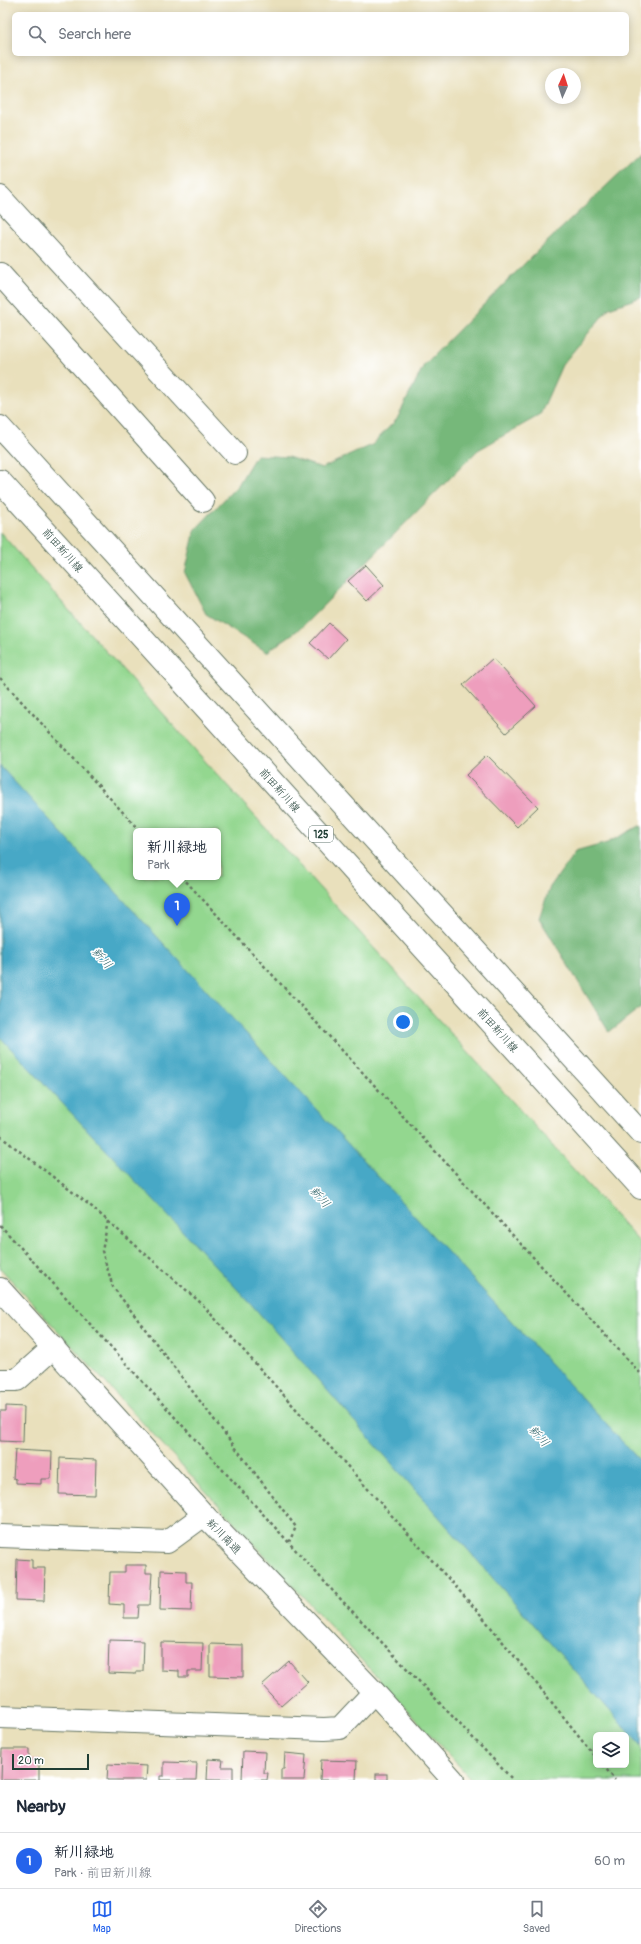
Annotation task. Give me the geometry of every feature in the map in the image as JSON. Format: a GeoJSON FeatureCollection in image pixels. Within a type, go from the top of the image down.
{"type":"FeatureCollection","features":[{"type":"Feature","properties":{"kind":"main road"},"geometry":{"type":"LineString","coordinates":[[0,197],[235,453]]}},
{"type":"Feature","properties":{"kind":"main road"},"geometry":{"type":"LineString","coordinates":[[0,274],[203,500]]}},
{"type":"Feature","properties":{"kind":"main road"},"geometry":{"type":"LineString","coordinates":[[0,427],[641,1133]]}},
{"type":"Feature","properties":{"kind":"main road","name":"前田新川線"},"geometry":{"type":"LineString","coordinates":[[0,481],[641,1188]]}},
{"type":"Feature","properties":{"kind":"main road","name":"新川南通"},"geometry":{"type":"LineString","coordinates":[[0,1288],[204,1515],[374,1692],[453,1780]]}},
{"type":"Feature","properties":{"kind":"main road"},"geometry":{"type":"LineString","coordinates":[[0,1380],[17,1380],[54,1347]]}},
{"type":"Feature","properties":{"kind":"main road"},"geometry":{"type":"LineString","coordinates":[[0,1536],[167,1542],[204,1515]]}},
{"type":"Feature","properties":{"kind":"main road"},"geometry":{"type":"LineString","coordinates":[[0,1717],[324,1729],[340,1728],[374,1692]]}},
{"type":"Feature","properties":{"kind":"path"},"geometry":{"type":"LineString","coordinates":[[0,678],[137,828]]}},
{"type":"Feature","properties":{"kind":"path"},"geometry":{"type":"LineString","coordinates":[[185,880],[641,1374]]}},
{"type":"Feature","properties":{"kind":"path"},"geometry":{"type":"LineString","coordinates":[[0,1136],[108,1221],[206,1309],[481,1615],[593,1753]]}},
{"type":"Feature","properties":{"kind":"path"},"geometry":{"type":"LineString","coordinates":[[108,1221],[102,1251],[113,1287],[296,1527],[289,1542]]}},
{"type":"Feature","properties":{"kind":"path"},"geometry":{"type":"LineString","coordinates":[[0,1225],[289,1542],[513,1780]]}},
{"type":"Feature","properties":{"kind":"path"},"geometry":{"type":"LineString","coordinates":[[605,1768],[615,1780]]}},
{"type":"Feature","properties":{"kind":"green space"},"geometry":{"type":"Polygon","coordinates":[[[641,153],[641,297],[609,308],[562,365],[540,415],[478,450],[302,627],[267,652],[206,614],[185,573],[195,530],[238,485],[256,455],[288,457],[322,468],[372,445],[397,419],[424,365],[531,257],[641,153]]]}},
{"type":"Feature","properties":{"kind":"green space"},"geometry":{"type":"Polygon","coordinates":[[[0,532],[641,1244],[641,1780],[472,1780],[0,1268],[0,532]]]}},
{"type":"Feature","properties":{"kind":"green space"},"geometry":{"type":"Polygon","coordinates":[[[639,826],[641,827],[641,1007],[609,1032],[539,918],[550,887],[575,852],[607,843],[639,826]]]}},
{"type":"Feature","properties":{"kind":"water","name":"新川"},"geometry":{"type":"Polygon","coordinates":[[[0,766],[641,1462],[641,1746],[251,1304],[0,1037],[0,766]]]}},
{"type":"Feature","properties":{"kind":"building"},"geometry":{"type":"Polygon","coordinates":[[[366,565],[384,585],[367,601],[348,581],[366,565]]]}},
{"type":"Feature","properties":{"kind":"building"},"geometry":{"type":"Polygon","coordinates":[[[329,623],[346,639],[328,659],[310,643],[329,623]]]}},
{"type":"Feature","properties":{"kind":"building"},"geometry":{"type":"Polygon","coordinates":[[[493,658],[536,706],[506,733],[463,685],[493,658]]]}},
{"type":"Feature","properties":{"kind":"building"},"geometry":{"type":"Polygon","coordinates":[[[487,755],[538,807],[517,827],[466,775],[487,755]]]}},
{"type":"Feature","properties":{"kind":"building"},"geometry":{"type":"Polygon","coordinates":[[[6,1406],[24,1407],[23,1442],[0,1441],[0,1411],[6,1411],[6,1406]]]}},
{"type":"Feature","properties":{"kind":"building"},"geometry":{"type":"Polygon","coordinates":[[[15,1450],[52,1452],[51,1479],[41,1479],[41,1484],[16,1483],[16,1479],[13,1478],[15,1450]]]}},
{"type":"Feature","properties":{"kind":"building"},"geometry":{"type":"Polygon","coordinates":[[[60,1458],[96,1460],[95,1495],[59,1494],[60,1458]]]}},
{"type":"Feature","properties":{"kind":"building"},"geometry":{"type":"Polygon","coordinates":[[[17,1559],[32,1560],[32,1568],[45,1568],[44,1601],[16,1600],[17,1559]]]}},
{"type":"Feature","properties":{"kind":"building"},"geometry":{"type":"Polygon","coordinates":[[[125,1565],[146,1565],[146,1573],[152,1573],[150,1605],[139,1605],[138,1618],[124,1618],[124,1605],[109,1604],[110,1572],[125,1572],[125,1565]]]}},
{"type":"Feature","properties":{"kind":"building"},"geometry":{"type":"Polygon","coordinates":[[[161,1570],[186,1571],[186,1582],[192,1582],[191,1611],[160,1610],[161,1570]]]}},
{"type":"Feature","properties":{"kind":"building"},"geometry":{"type":"Polygon","coordinates":[[[109,1640],[144,1641],[143,1671],[136,1671],[136,1674],[108,1673],[109,1640]]]}},
{"type":"Feature","properties":{"kind":"building"},"geometry":{"type":"Polygon","coordinates":[[[161,1642],[203,1643],[202,1671],[188,1671],[188,1677],[179,1677],[179,1671],[161,1670],[161,1642]]]}},
{"type":"Feature","properties":{"kind":"building"},"geometry":{"type":"Polygon","coordinates":[[[210,1644],[243,1645],[243,1677],[210,1676],[210,1644]]]}},
{"type":"Feature","properties":{"kind":"building"},"geometry":{"type":"Polygon","coordinates":[[[289,1661],[308,1682],[281,1706],[262,1685],[289,1661]]]}},
{"type":"Feature","properties":{"kind":"building"},"geometry":{"type":"Polygon","coordinates":[[[2,1749],[29,1749],[29,1760],[39,1760],[39,1780],[1,1780],[2,1749]]]}},
{"type":"Feature","properties":{"kind":"building"},"geometry":{"type":"Polygon","coordinates":[[[243,1751],[265,1752],[264,1773],[268,1773],[267,1780],[242,1780],[243,1751]]]}},
{"type":"Feature","properties":{"kind":"building"},"geometry":{"type":"Polygon","coordinates":[[[285,1753],[306,1755],[304,1780],[281,1780],[281,1769],[284,1769],[285,1753]]]}},
{"type":"Feature","properties":{"kind":"building"},"geometry":{"type":"Polygon","coordinates":[[[208,1759],[223,1760],[222,1767],[233,1767],[233,1780],[207,1780],[208,1759]]]}},
{"type":"Feature","properties":{"kind":"building"},"geometry":{"type":"Polygon","coordinates":[[[321,1760],[357,1761],[356,1780],[320,1780],[321,1760]]]}},
{"type":"Feature","properties":{"kind":"building"},"geometry":{"type":"Polygon","coordinates":[[[164,1762],[197,1763],[196,1780],[160,1780],[160,1776],[164,1776],[164,1762]]]}},
{"type":"Feature","properties":{"kind":"building"},"geometry":{"type":"Polygon","coordinates":[[[108,1764],[147,1766],[146,1780],[107,1780],[108,1764]]]}},
{"type":"Feature","properties":{"kind":"building"},"geometry":{"type":"Polygon","coordinates":[[[376,1774],[387,1774],[387,1780],[376,1780],[376,1774]]]}},
{"type":"Feature","properties":{"kind":"place","name":"新川緑地"},"geometry":{"type":"Point","coordinates":[177,926]}}]}
